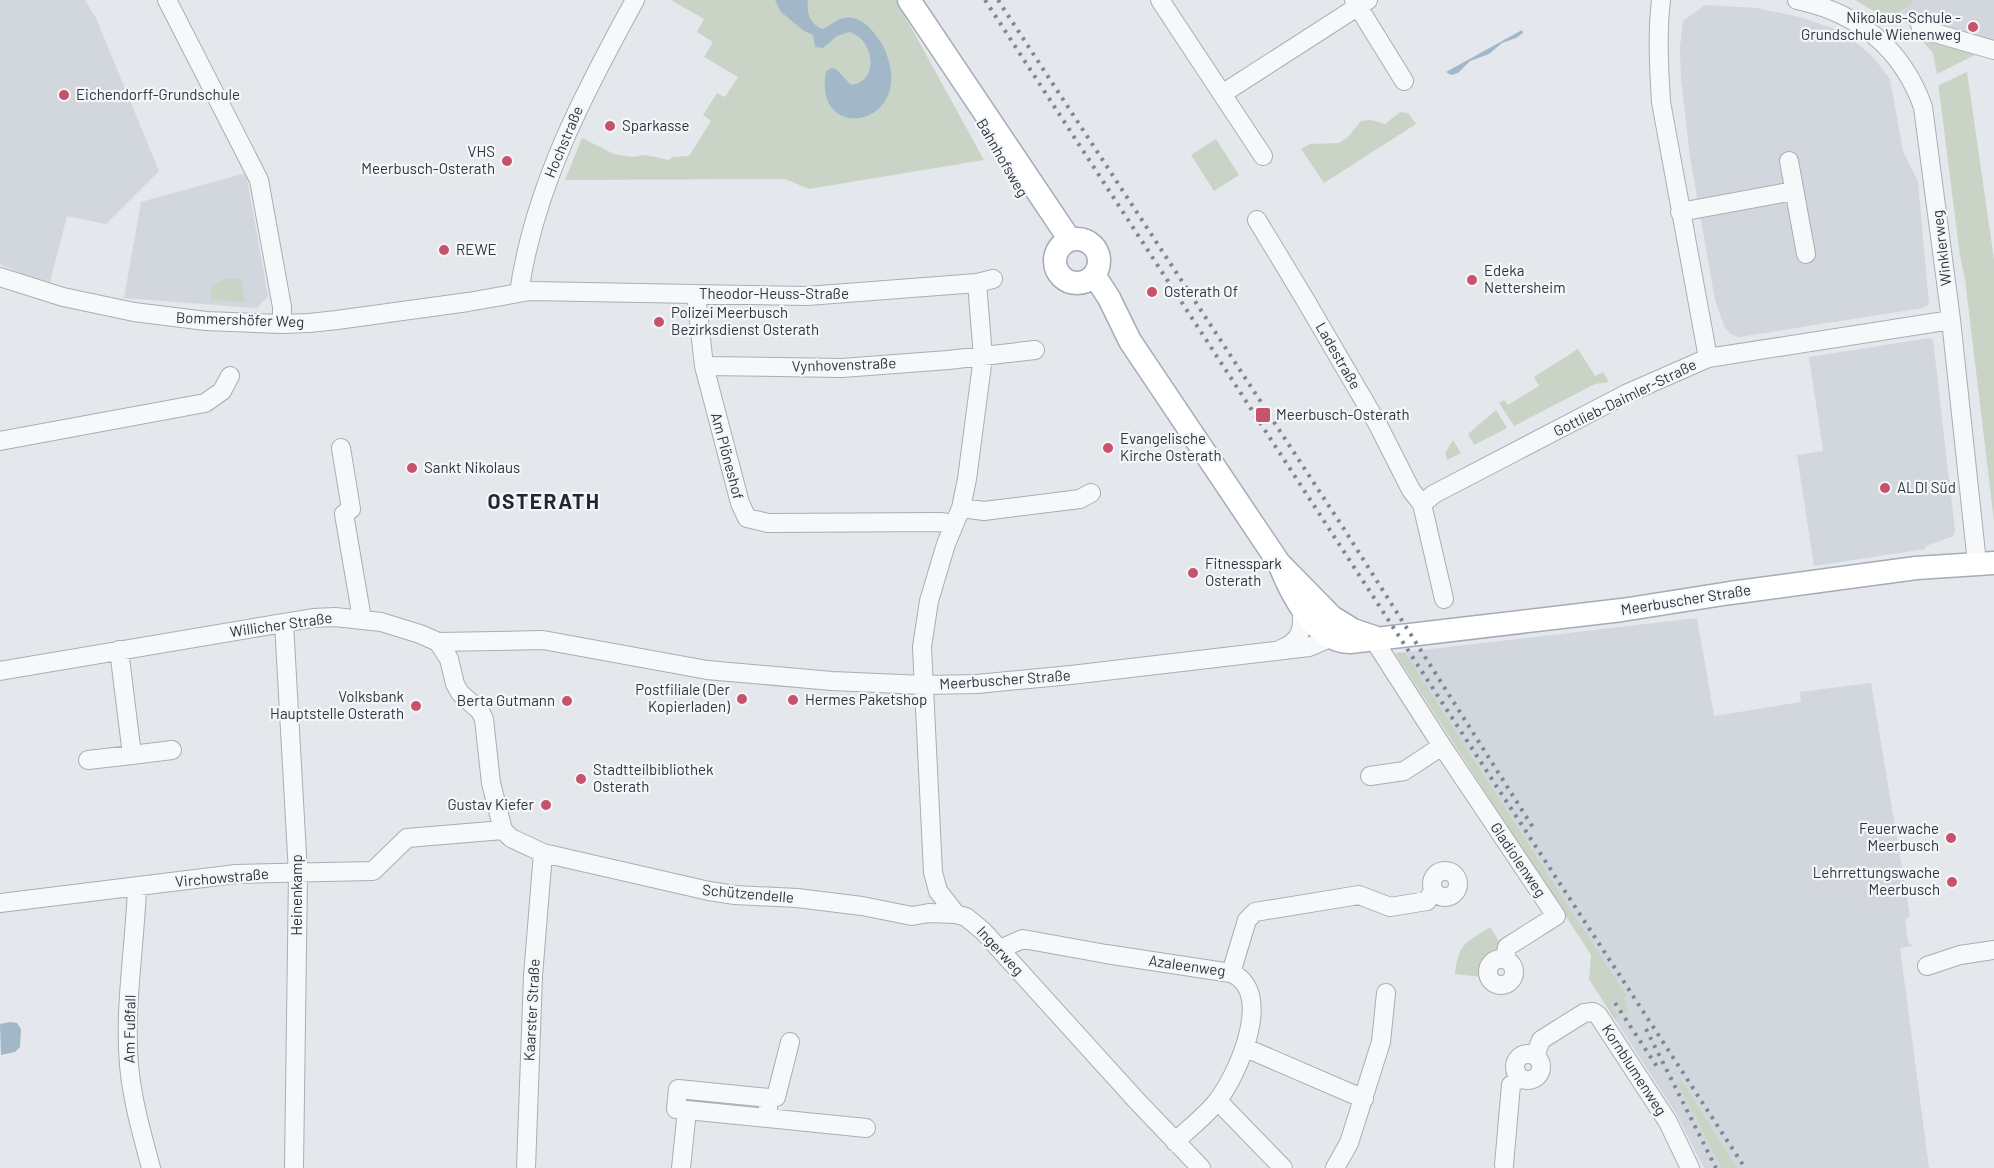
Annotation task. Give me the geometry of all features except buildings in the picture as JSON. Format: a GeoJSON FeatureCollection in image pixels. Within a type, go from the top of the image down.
{"type":"FeatureCollection","features":[{"type":"Feature","properties":{"kind":"main road","name":"Bahnhofsweg"},"geometry":{"type":"LineString","coordinates":[[909,0],[950,63],[1000,157],[1064,245]]}},
{"type":"Feature","properties":{"kind":"main road"},"geometry":{"type":"LineString","coordinates":[[1080,239],[1090,243],[1097,250],[1100,261],[1088,279],[1068,281],[1057,271],[1055,264],[1064,245],[1080,239]]}},
{"type":"Feature","properties":{"kind":"main road"},"geometry":{"type":"LineString","coordinates":[[1088,279],[1097,305],[1130,341],[1279,563],[1331,628]]}},
{"type":"Feature","properties":{"kind":"main road"},"geometry":{"type":"LineString","coordinates":[[1279,563],[1301,607],[1331,628]]}},
{"type":"Feature","properties":{"kind":"main road","name":"Meerbuscher Straße"},"geometry":{"type":"LineString","coordinates":[[1331,628],[1353,630],[1379,638],[1622,610],[1857,576],[1985,563]]}},
{"type":"Feature","properties":{"kind":"street"},"geometry":{"type":"LineString","coordinates":[[167,0],[259,180],[282,307],[282,324]]}},
{"type":"Feature","properties":{"kind":"street","name":"Hochstraße"},"geometry":{"type":"LineString","coordinates":[[519,293],[525,254],[541,198],[574,117],[610,43],[635,0]]}},
{"type":"Feature","properties":{"kind":"street"},"geometry":{"type":"LineString","coordinates":[[1160,0],[1263,156]]}},
{"type":"Feature","properties":{"kind":"street"},"geometry":{"type":"LineString","coordinates":[[1672,0],[1661,0],[1658,64],[1661,102],[1708,358]]}},
{"type":"Feature","properties":{"kind":"street","name":"Winklerweg"},"geometry":{"type":"LineString","coordinates":[[1797,0],[1839,12],[1860,24],[1897,58],[1917,88],[1927,126],[1985,563]]}},
{"type":"Feature","properties":{"kind":"street"},"geometry":{"type":"LineString","coordinates":[[1222,94],[1360,2],[1404,81]]}},
{"type":"Feature","properties":{"kind":"street"},"geometry":{"type":"LineString","coordinates":[[1920,25],[1928,31],[1994,50]]}},
{"type":"Feature","properties":{"kind":"street"},"geometry":{"type":"LineString","coordinates":[[1789,161],[1806,254]]}},
{"type":"Feature","properties":{"kind":"street"},"geometry":{"type":"LineString","coordinates":[[1680,212],[1794,191]]}},
{"type":"Feature","properties":{"kind":"street","name":"Ladestraße"},"geometry":{"type":"LineString","coordinates":[[1257,220],[1376,421],[1411,490],[1422,504],[1444,599]]}},
{"type":"Feature","properties":{"kind":"street","name":"Bommershöfer Weg"},"geometry":{"type":"LineString","coordinates":[[0,277],[63,297],[134,312],[206,321],[282,324],[309,323],[519,293]]}},
{"type":"Feature","properties":{"kind":"street","name":"Theodor-Heuss-Straße"},"geometry":{"type":"LineString","coordinates":[[519,293],[549,291],[829,296],[985,281]]}},
{"type":"Feature","properties":{"kind":"street","name":"Ingerweg"},"geometry":{"type":"LineString","coordinates":[[985,281],[983,357],[967,479],[957,516],[940,561],[924,627],[924,685],[933,872],[938,891],[956,914],[966,917],[983,931],[1201,1168]]}},
{"type":"Feature","properties":{"kind":"street","name":"Am Plöneshof"},"geometry":{"type":"LineString","coordinates":[[696,294],[704,366],[740,503],[747,518],[768,523],[940,522],[957,516]]}},
{"type":"Feature","properties":{"kind":"street","name":"Gottlieb-Daimler-Straße"},"geometry":{"type":"LineString","coordinates":[[1422,504],[1434,494],[1626,394],[1708,358],[1951,320]]}},
{"type":"Feature","properties":{"kind":"street","name":"Vynhovenstraße"},"geometry":{"type":"LineString","coordinates":[[704,366],[842,368],[983,357],[1035,350]]}},
{"type":"Feature","properties":{"kind":"street"},"geometry":{"type":"LineString","coordinates":[[0,441],[205,403],[222,391],[230,376]]}},
{"type":"Feature","properties":{"kind":"street"},"geometry":{"type":"LineString","coordinates":[[341,448],[351,509],[344,514],[362,619]]}},
{"type":"Feature","properties":{"kind":"street"},"geometry":{"type":"LineString","coordinates":[[957,516],[1080,499],[1091,493]]}},
{"type":"Feature","properties":{"kind":"street","name":"Meerbuscher Straße"},"geometry":{"type":"LineString","coordinates":[[1270,653],[1292,644],[1300,634],[1303,623],[1301,607]]}},
{"type":"Feature","properties":{"kind":"street","name":"Willicher Straße"},"geometry":{"type":"LineString","coordinates":[[0,670],[313,618],[362,619],[400,627],[438,642],[523,640],[561,642]]}},
{"type":"Feature","properties":{"kind":"street","name":"Heinenkamp"},"geometry":{"type":"LineString","coordinates":[[284,622],[298,873],[294,1168]]}},
{"type":"Feature","properties":{"kind":"street","name":"Meerbuscher Straße"},"geometry":{"type":"LineString","coordinates":[[561,642],[658,663],[707,670],[832,681],[924,685],[1021,680],[1270,653],[1309,647],[1331,628]]}},
{"type":"Feature","properties":{"kind":"street","name":"Gladiolenweg"},"geometry":{"type":"LineString","coordinates":[[1379,638],[1379,648],[1556,916],[1508,947],[1505,959]]}},
{"type":"Feature","properties":{"kind":"street"},"geometry":{"type":"LineString","coordinates":[[438,642],[449,659],[455,684],[460,693],[480,711],[484,719],[491,783],[503,830]]}},
{"type":"Feature","properties":{"kind":"street"},"geometry":{"type":"LineString","coordinates":[[119,650],[132,755]]}},
{"type":"Feature","properties":{"kind":"street"},"geometry":{"type":"LineString","coordinates":[[1370,776],[1404,771],[1442,746]]}},
{"type":"Feature","properties":{"kind":"street"},"geometry":{"type":"LineString","coordinates":[[88,760],[172,750]]}},
{"type":"Feature","properties":{"kind":"street","name":"Virchowstraße"},"geometry":{"type":"LineString","coordinates":[[0,903],[236,874],[373,871],[407,838],[503,830]]}},
{"type":"Feature","properties":{"kind":"street","name":"Schützendelle"},"geometry":{"type":"LineString","coordinates":[[503,830],[512,838],[543,853],[709,891],[862,906],[912,916],[929,913],[956,914]]}},
{"type":"Feature","properties":{"kind":"street","name":"Kaarster Straße"},"geometry":{"type":"LineString","coordinates":[[526,1168],[533,976],[543,853]]}},
{"type":"Feature","properties":{"kind":"street","name":"Am Fußfall"},"geometry":{"type":"LineString","coordinates":[[137,887],[129,1000],[129,1065],[135,1105],[151,1168]]}},
{"type":"Feature","properties":{"kind":"street","name":"Azaleenweg"},"geometry":{"type":"LineString","coordinates":[[1000,949],[1023,939],[1232,973],[1247,920],[1255,912],[1359,895],[1390,907],[1427,901],[1433,891]]}},
{"type":"Feature","properties":{"kind":"street"},"geometry":{"type":"LineString","coordinates":[[1927,966],[1960,955],[1994,950]]}},
{"type":"Feature","properties":{"kind":"street"},"geometry":{"type":"LineString","coordinates":[[1175,1142],[1218,1101],[1246,1048],[1251,995],[1244,980],[1232,973]]}},
{"type":"Feature","properties":{"kind":"street"},"geometry":{"type":"LineString","coordinates":[[1335,1168],[1349,1143],[1381,1042],[1386,993]]}},
{"type":"Feature","properties":{"kind":"street","name":"Kornblumenweg"},"geometry":{"type":"LineString","coordinates":[[1504,1165],[1512,1085],[1520,1078],[1531,1080],[1539,1075],[1541,1065],[1535,1056],[1541,1040],[1584,1013],[1593,1012],[1598,1015],[1668,1122],[1690,1168]]}},
{"type":"Feature","properties":{"kind":"street"},"geometry":{"type":"LineString","coordinates":[[790,1042],[776,1097],[678,1089],[676,1109],[866,1128]]}},
{"type":"Feature","properties":{"kind":"street"},"geometry":{"type":"LineString","coordinates":[[1246,1048],[1364,1099]]}},
{"type":"Feature","properties":{"kind":"street"},"geometry":{"type":"LineString","coordinates":[[767,1118],[769,1098]]}},
{"type":"Feature","properties":{"kind":"street"},"geometry":{"type":"LineString","coordinates":[[1218,1101],[1283,1168]]}},
{"type":"Feature","properties":{"kind":"street"},"geometry":{"type":"LineString","coordinates":[[681,1168],[687,1110]]}},
{"type":"Feature","properties":{"kind":"shaded area","name":"Eichendorff-Grundschule"},"geometry":{"type":"Polygon","coordinates":[[[0,0],[85,0],[96,18],[159,171],[106,224],[67,216],[50,282],[22,274],[0,264],[0,0]]]}},
{"type":"Feature","properties":{"kind":"shaded area","name":"Nikolaus-Schule - Grundschule Wienenweg"},"geometry":{"type":"Polygon","coordinates":[[[1914,0],[1994,0],[1994,39],[1901,13],[1914,0]]]}},
{"type":"Feature","properties":{"kind":"shaded area"},"geometry":{"type":"Polygon","coordinates":[[[1705,5],[1757,8],[1803,18],[1832,28],[1853,40],[1873,57],[1890,79],[1903,151],[1918,182],[1929,304],[1923,308],[1739,337],[1730,334],[1724,326],[1715,300],[1690,157],[1681,79],[1680,47],[1683,21],[1705,5]]]}},
{"type":"Feature","properties":{"kind":"shaded area"},"geometry":{"type":"Polygon","coordinates":[[[246,173],[268,296],[257,308],[124,298],[141,202],[246,173]]]}},
{"type":"Feature","properties":{"kind":"shaded area"},"geometry":{"type":"Polygon","coordinates":[[[1930,338],[1933,340],[1955,531],[1953,536],[1926,546],[1925,549],[1814,566],[1797,455],[1823,451],[1809,357],[1930,338]]]}},
{"type":"Feature","properties":{"kind":"shaded area"},"geometry":{"type":"Polygon","coordinates":[[[1697,618],[1714,716],[1801,702],[1800,692],[1871,683],[1910,916],[1905,920],[1908,942],[1913,946],[1900,948],[1929,1168],[1738,1168],[1682,1081],[1678,1082],[1721,1168],[1704,1168],[1677,1115],[1589,979],[1597,950],[1405,652],[1697,618]]]}},
{"type":"Feature","properties":{"kind":"green space"},"geometry":{"type":"Polygon","coordinates":[[[671,0],[896,0],[984,160],[809,189],[785,179],[565,180],[582,138],[614,154],[632,157],[645,155],[669,160],[672,157],[689,156],[711,121],[703,115],[717,93],[725,97],[738,77],[704,57],[713,42],[697,32],[704,19],[671,0]]]}},
{"type":"Feature","properties":{"kind":"green space"},"geometry":{"type":"Polygon","coordinates":[[[1855,0],[1914,0],[1898,13],[1886,15],[1855,0]]]}},
{"type":"Feature","properties":{"kind":"green space"},"geometry":{"type":"Polygon","coordinates":[[[1904,20],[1911,21],[1922,35],[1979,53],[1937,74],[1933,53],[1904,20]]]}},
{"type":"Feature","properties":{"kind":"green space"},"geometry":{"type":"Polygon","coordinates":[[[1967,72],[1994,259],[1994,521],[1965,279],[1960,256],[1939,90],[1939,85],[1967,72]]]}},
{"type":"Feature","properties":{"kind":"green space"},"geometry":{"type":"Polygon","coordinates":[[[1400,112],[1408,113],[1416,124],[1324,183],[1301,149],[1310,144],[1339,143],[1348,137],[1361,121],[1371,120],[1385,124],[1400,112]]]}},
{"type":"Feature","properties":{"kind":"green space"},"geometry":{"type":"Polygon","coordinates":[[[1216,139],[1239,175],[1214,191],[1191,155],[1216,139]]]}},
{"type":"Feature","properties":{"kind":"green space"},"geometry":{"type":"Polygon","coordinates":[[[241,278],[245,302],[211,300],[211,288],[217,282],[241,278]]]}},
{"type":"Feature","properties":{"kind":"green space"},"geometry":{"type":"Polygon","coordinates":[[[1578,349],[1595,376],[1603,372],[1609,382],[1595,384],[1514,426],[1499,403],[1504,400],[1508,405],[1539,386],[1534,377],[1578,349]]]}},
{"type":"Feature","properties":{"kind":"green space"},"geometry":{"type":"Polygon","coordinates":[[[1496,410],[1507,428],[1474,445],[1468,434],[1496,410]]]}},
{"type":"Feature","properties":{"kind":"green space"},"geometry":{"type":"Polygon","coordinates":[[[1453,440],[1461,453],[1447,460],[1445,453],[1453,440]]]}},
{"type":"Feature","properties":{"kind":"green space"},"geometry":{"type":"Polygon","coordinates":[[[1405,652],[1626,995],[1624,998],[1628,1011],[1624,1014],[1615,1001],[1611,1003],[1619,1017],[1615,1020],[1589,979],[1591,955],[1395,653],[1405,652]]]}},
{"type":"Feature","properties":{"kind":"green space"},"geometry":{"type":"Polygon","coordinates":[[[1490,927],[1502,946],[1484,962],[1482,977],[1455,974],[1461,949],[1475,936],[1490,927]]]}},
{"type":"Feature","properties":{"kind":"green space"},"geometry":{"type":"Polygon","coordinates":[[[1682,1081],[1738,1168],[1721,1168],[1677,1082],[1682,1081]]]}},
{"type":"Feature","properties":{"kind":"water"},"geometry":{"type":"Polygon","coordinates":[[[775,0],[808,0],[810,17],[814,24],[822,29],[845,18],[858,20],[869,27],[882,44],[890,66],[890,87],[884,103],[872,114],[858,118],[844,117],[832,109],[826,93],[826,71],[832,68],[837,70],[851,85],[861,81],[867,75],[870,67],[868,50],[857,36],[849,32],[837,36],[823,48],[815,47],[813,35],[804,31],[781,12],[775,0]]]}},
{"type":"Feature","properties":{"kind":"water"},"geometry":{"type":"Polygon","coordinates":[[[1522,30],[1523,33],[1516,38],[1502,43],[1489,54],[1470,61],[1458,73],[1451,75],[1446,72],[1522,30]]]}},
{"type":"Feature","properties":{"kind":"water"},"geometry":{"type":"Polygon","coordinates":[[[17,1023],[21,1029],[20,1047],[15,1052],[1,1055],[0,1024],[17,1023]]]}},
{"type":"Feature","properties":{"kind":"railway"},"geometry":{"type":"LineString","coordinates":[[985,0],[1745,1168]]}},
{"type":"Feature","properties":{"kind":"railway"},"geometry":{"type":"LineString","coordinates":[[998,0],[1344,529],[1534,829]]}},
{"type":"Feature","properties":{"kind":"railway"},"geometry":{"type":"LineString","coordinates":[[1615,1003],[1658,1068]]}},
{"type":"Feature","properties":{"kind":"railway"},"geometry":{"type":"LineString","coordinates":[[1646,1029],[1716,1168]]}},
{"type":"Feature","properties":{"kind":"place","name":"Nikolaus-Schule - Grundschule Wienenweg"},"geometry":{"type":"Point","coordinates":[1973,27]}},
{"type":"Feature","properties":{"kind":"place","name":"Eichendorff-Grundschule"},"geometry":{"type":"Point","coordinates":[64,95]}},
{"type":"Feature","properties":{"kind":"place","name":"Sparkasse"},"geometry":{"type":"Point","coordinates":[610,126]}},
{"type":"Feature","properties":{"kind":"place","name":"VHS Meerbusch-Osterath"},"geometry":{"type":"Point","coordinates":[507,161]}},
{"type":"Feature","properties":{"kind":"place","name":"REWE"},"geometry":{"type":"Point","coordinates":[444,250]}},
{"type":"Feature","properties":{"kind":"place","name":"Edeka Nettersheim"},"geometry":{"type":"Point","coordinates":[1472,280]}},
{"type":"Feature","properties":{"kind":"place","name":"Osterath Of"},"geometry":{"type":"Point","coordinates":[1152,292]}},
{"type":"Feature","properties":{"kind":"place","name":"Polizei Meerbusch Bezirksdienst Osterath"},"geometry":{"type":"Point","coordinates":[659,322]}},
{"type":"Feature","properties":{"kind":"place","name":"Meerbusch-Osterath"},"geometry":{"type":"Point","coordinates":[1263,415]}},
{"type":"Feature","properties":{"kind":"place","name":"Evangelische Kirche Osterath"},"geometry":{"type":"Point","coordinates":[1108,448]}},
{"type":"Feature","properties":{"kind":"place","name":"Sankt Nikolaus"},"geometry":{"type":"Point","coordinates":[412,468]}},
{"type":"Feature","properties":{"kind":"place","name":"ALDI Süd"},"geometry":{"type":"Point","coordinates":[1885,488]}},
{"type":"Feature","properties":{"kind":"place","name":"Fitnesspark Osterath"},"geometry":{"type":"Point","coordinates":[1193,573]}},
{"type":"Feature","properties":{"kind":"place","name":"Postfiliale (Der Kopierladen)"},"geometry":{"type":"Point","coordinates":[742,699]}},
{"type":"Feature","properties":{"kind":"place","name":"Hermes Paketshop"},"geometry":{"type":"Point","coordinates":[793,700]}},
{"type":"Feature","properties":{"kind":"place","name":"Berta Gutmann"},"geometry":{"type":"Point","coordinates":[567,701]}},
{"type":"Feature","properties":{"kind":"place","name":"Volksbank Hauptstelle Osterath"},"geometry":{"type":"Point","coordinates":[416,706]}},
{"type":"Feature","properties":{"kind":"place","name":"Stadtteilbibliothek Osterath"},"geometry":{"type":"Point","coordinates":[581,779]}},
{"type":"Feature","properties":{"kind":"place","name":"Gustav Kiefer"},"geometry":{"type":"Point","coordinates":[546,805]}},
{"type":"Feature","properties":{"kind":"place","name":"Feuerwache Meerbusch"},"geometry":{"type":"Point","coordinates":[1951,838]}},
{"type":"Feature","properties":{"kind":"place","name":"Lehrrettungswache Meerbusch"},"geometry":{"type":"Point","coordinates":[1952,882]}},
{"type":"Feature","properties":{"kind":"district","name":"OSTERATH"},"geometry":{"type":"Point","coordinates":[544,502]}}]}
